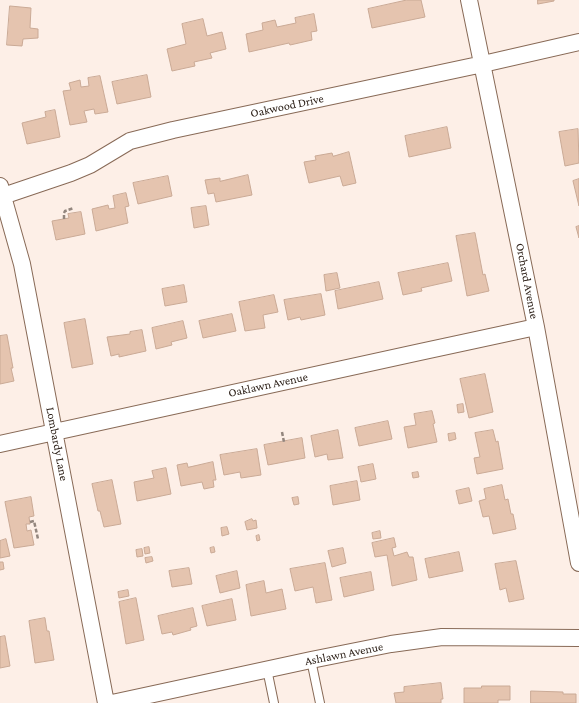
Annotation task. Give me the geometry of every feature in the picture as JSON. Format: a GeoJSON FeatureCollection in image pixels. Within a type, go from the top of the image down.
{"type":"FeatureCollection","features":[{"type":"Feature","properties":{"kind":"street","name":"Orchard Avenue"},"geometry":{"type":"LineString","coordinates":[[470,0],[536,327],[579,563]]}},
{"type":"Feature","properties":{"kind":"street","name":"Oakwood Drive"},"geometry":{"type":"LineString","coordinates":[[2,191],[71,173],[90,165],[130,141],[173,130],[579,42]]}},
{"type":"Feature","properties":{"kind":"street","name":"Lombardy Lane"},"geometry":{"type":"LineString","coordinates":[[2,191],[22,264],[106,703]]}},
{"type":"Feature","properties":{"kind":"street","name":"Oaklawn Avenue"},"geometry":{"type":"LineString","coordinates":[[0,444],[536,327]]}},
{"type":"Feature","properties":{"kind":"street","name":"Ashlawn Avenue"},"geometry":{"type":"LineString","coordinates":[[112,703],[134,701],[267,669],[391,644],[442,637],[579,638]]}},
{"type":"Feature","properties":{"kind":"lane"},"geometry":{"type":"LineString","coordinates":[[311,660],[320,703]]}},
{"type":"Feature","properties":{"kind":"lane"},"geometry":{"type":"LineString","coordinates":[[267,669],[274,703]]}},
{"type":"Feature","properties":{"kind":"path"},"geometry":{"type":"LineString","coordinates":[[64,219],[65,211],[74,208]]}},
{"type":"Feature","properties":{"kind":"path"},"geometry":{"type":"LineString","coordinates":[[282,432],[284,442]]}},
{"type":"Feature","properties":{"kind":"path"},"geometry":{"type":"LineString","coordinates":[[30,522],[34,521],[38,539]]}},
{"type":"Feature","properties":{"kind":"building"},"geometry":{"type":"Polygon","coordinates":[[[407,0],[421,0],[425,17],[372,28],[368,9],[407,0]]]}},
{"type":"Feature","properties":{"kind":"building"},"geometry":{"type":"Polygon","coordinates":[[[538,0],[554,0],[554,1],[538,4],[538,0]]]}},
{"type":"Feature","properties":{"kind":"building"},"geometry":{"type":"Polygon","coordinates":[[[10,6],[31,8],[30,28],[38,29],[38,38],[23,39],[22,46],[7,45],[10,6]]]}},
{"type":"Feature","properties":{"kind":"building"},"geometry":{"type":"Polygon","coordinates":[[[314,14],[317,31],[311,32],[312,40],[290,45],[289,43],[249,52],[246,34],[263,30],[262,23],[275,20],[277,27],[296,23],[295,18],[314,14]]]}},
{"type":"Feature","properties":{"kind":"building"},"geometry":{"type":"Polygon","coordinates":[[[203,19],[207,36],[222,32],[226,49],[210,53],[212,58],[194,62],[195,66],[172,71],[167,49],[186,44],[182,24],[203,19]]]}},
{"type":"Feature","properties":{"kind":"building"},"geometry":{"type":"Polygon","coordinates":[[[147,75],[151,97],[117,104],[112,82],[147,75]]]}},
{"type":"Feature","properties":{"kind":"building"},"geometry":{"type":"Polygon","coordinates":[[[100,76],[108,112],[95,114],[94,109],[84,111],[87,122],[70,125],[63,91],[71,90],[69,83],[80,80],[81,87],[89,86],[88,78],[100,76]]]}},
{"type":"Feature","properties":{"kind":"building"},"geometry":{"type":"Polygon","coordinates":[[[55,110],[60,137],[27,144],[22,123],[46,117],[45,112],[55,110]]]}},
{"type":"Feature","properties":{"kind":"building"},"geometry":{"type":"Polygon","coordinates":[[[447,127],[451,148],[409,157],[405,136],[447,127]]]}},
{"type":"Feature","properties":{"kind":"building"},"geometry":{"type":"Polygon","coordinates":[[[578,129],[579,163],[565,166],[559,132],[578,129]]]}},
{"type":"Feature","properties":{"kind":"building"},"geometry":{"type":"Polygon","coordinates":[[[349,152],[356,183],[343,186],[340,176],[309,183],[304,162],[316,160],[315,156],[332,153],[333,156],[349,152]]]}},
{"type":"Feature","properties":{"kind":"building"},"geometry":{"type":"Polygon","coordinates":[[[248,175],[252,195],[216,202],[214,193],[208,194],[205,180],[220,178],[220,181],[248,175]]]}},
{"type":"Feature","properties":{"kind":"building"},"geometry":{"type":"Polygon","coordinates":[[[168,176],[172,196],[138,204],[133,183],[168,176]]]}},
{"type":"Feature","properties":{"kind":"building"},"geometry":{"type":"Polygon","coordinates":[[[579,179],[579,206],[573,181],[579,179]]]}},
{"type":"Feature","properties":{"kind":"building"},"geometry":{"type":"Polygon","coordinates":[[[126,193],[129,206],[125,207],[128,223],[96,231],[92,209],[108,205],[109,209],[115,208],[113,196],[126,193]]]}},
{"type":"Feature","properties":{"kind":"building"},"geometry":{"type":"Polygon","coordinates":[[[206,206],[209,225],[194,228],[191,208],[206,206]]]}},
{"type":"Feature","properties":{"kind":"building"},"geometry":{"type":"Polygon","coordinates":[[[81,212],[85,234],[56,240],[52,221],[69,218],[68,214],[81,212]]]}},
{"type":"Feature","properties":{"kind":"building"},"geometry":{"type":"Polygon","coordinates":[[[579,226],[579,238],[576,227],[579,226]]]}},
{"type":"Feature","properties":{"kind":"building"},"geometry":{"type":"Polygon","coordinates":[[[475,233],[483,275],[485,274],[489,291],[467,296],[456,236],[475,233]]]}},
{"type":"Feature","properties":{"kind":"building"},"geometry":{"type":"Polygon","coordinates":[[[448,263],[452,281],[421,288],[422,291],[403,295],[398,273],[448,263]]]}},
{"type":"Feature","properties":{"kind":"building"},"geometry":{"type":"Polygon","coordinates":[[[337,273],[340,288],[326,291],[324,275],[337,273]]]}},
{"type":"Feature","properties":{"kind":"building"},"geometry":{"type":"Polygon","coordinates":[[[379,282],[383,299],[338,309],[335,291],[379,282]]]}},
{"type":"Feature","properties":{"kind":"building"},"geometry":{"type":"Polygon","coordinates":[[[184,285],[187,302],[165,306],[162,289],[184,285]]]}},
{"type":"Feature","properties":{"kind":"building"},"geometry":{"type":"Polygon","coordinates":[[[321,294],[325,315],[301,320],[300,317],[288,320],[284,300],[321,294]]]}},
{"type":"Feature","properties":{"kind":"building"},"geometry":{"type":"Polygon","coordinates":[[[274,295],[278,312],[263,315],[265,328],[245,331],[239,302],[274,295]]]}},
{"type":"Feature","properties":{"kind":"building"},"geometry":{"type":"Polygon","coordinates":[[[232,314],[236,331],[203,338],[199,321],[232,314]]]}},
{"type":"Feature","properties":{"kind":"building"},"geometry":{"type":"Polygon","coordinates":[[[85,319],[93,364],[72,368],[64,323],[85,319]]]}},
{"type":"Feature","properties":{"kind":"building"},"geometry":{"type":"Polygon","coordinates":[[[183,321],[187,338],[171,342],[172,345],[156,349],[152,328],[183,321]]]}},
{"type":"Feature","properties":{"kind":"building"},"geometry":{"type":"Polygon","coordinates":[[[142,330],[146,351],[119,357],[119,354],[111,356],[107,337],[130,334],[130,332],[142,330]]]}},
{"type":"Feature","properties":{"kind":"building"},"geometry":{"type":"Polygon","coordinates":[[[7,335],[14,381],[0,384],[0,336],[7,335]]]}},
{"type":"Feature","properties":{"kind":"building"},"geometry":{"type":"Polygon","coordinates":[[[485,374],[493,412],[469,418],[460,379],[485,374]]]}},
{"type":"Feature","properties":{"kind":"building"},"geometry":{"type":"Polygon","coordinates":[[[463,404],[464,412],[458,413],[457,405],[463,404]]]}},
{"type":"Feature","properties":{"kind":"building"},"geometry":{"type":"Polygon","coordinates":[[[432,411],[437,442],[408,448],[404,427],[416,425],[414,414],[432,411]]]}},
{"type":"Feature","properties":{"kind":"building"},"geometry":{"type":"Polygon","coordinates":[[[388,421],[392,439],[359,446],[355,428],[388,421]]]}},
{"type":"Feature","properties":{"kind":"building"},"geometry":{"type":"Polygon","coordinates":[[[338,430],[343,458],[328,460],[327,454],[315,457],[311,436],[338,430]]]}},
{"type":"Feature","properties":{"kind":"building"},"geometry":{"type":"Polygon","coordinates":[[[493,430],[496,442],[498,441],[503,469],[477,474],[474,458],[480,457],[475,433],[493,430]]]}},
{"type":"Feature","properties":{"kind":"building"},"geometry":{"type":"Polygon","coordinates":[[[455,433],[456,439],[449,441],[448,434],[455,433]]]}},
{"type":"Feature","properties":{"kind":"building"},"geometry":{"type":"Polygon","coordinates":[[[302,438],[305,458],[268,465],[264,445],[302,438]]]}},
{"type":"Feature","properties":{"kind":"building"},"geometry":{"type":"Polygon","coordinates":[[[257,449],[261,475],[241,478],[240,472],[224,475],[220,455],[257,449]]]}},
{"type":"Feature","properties":{"kind":"building"},"geometry":{"type":"Polygon","coordinates":[[[213,462],[216,480],[213,480],[214,487],[204,489],[202,482],[181,486],[177,465],[187,463],[188,467],[213,462]]]}},
{"type":"Feature","properties":{"kind":"building"},"geometry":{"type":"Polygon","coordinates":[[[373,464],[376,479],[361,482],[358,467],[373,464]]]}},
{"type":"Feature","properties":{"kind":"building"},"geometry":{"type":"Polygon","coordinates":[[[166,468],[171,494],[137,501],[134,482],[154,478],[152,471],[166,468]]]}},
{"type":"Feature","properties":{"kind":"building"},"geometry":{"type":"Polygon","coordinates":[[[418,472],[419,477],[413,478],[412,473],[418,472]]]}},
{"type":"Feature","properties":{"kind":"building"},"geometry":{"type":"Polygon","coordinates":[[[112,480],[121,524],[104,527],[100,511],[98,511],[92,484],[112,480]]]}},
{"type":"Feature","properties":{"kind":"building"},"geometry":{"type":"Polygon","coordinates":[[[357,481],[360,500],[333,505],[330,486],[357,481]]]}},
{"type":"Feature","properties":{"kind":"building"},"geometry":{"type":"Polygon","coordinates":[[[502,485],[505,500],[508,499],[511,514],[513,514],[516,529],[493,534],[489,516],[483,517],[479,501],[486,499],[484,489],[502,485]]]}},
{"type":"Feature","properties":{"kind":"building"},"geometry":{"type":"Polygon","coordinates":[[[469,488],[472,501],[459,504],[456,491],[469,488]]]}},
{"type":"Feature","properties":{"kind":"building"},"geometry":{"type":"Polygon","coordinates":[[[31,497],[34,516],[29,517],[30,524],[26,524],[27,531],[31,530],[34,545],[14,548],[5,502],[31,497]]]}},
{"type":"Feature","properties":{"kind":"building"},"geometry":{"type":"Polygon","coordinates":[[[298,497],[299,504],[294,505],[292,498],[298,497]]]}},
{"type":"Feature","properties":{"kind":"building"},"geometry":{"type":"Polygon","coordinates":[[[252,519],[253,521],[256,520],[257,528],[247,530],[245,522],[252,519]]]}},
{"type":"Feature","properties":{"kind":"building"},"geometry":{"type":"Polygon","coordinates":[[[227,527],[229,534],[222,536],[221,528],[227,527]]]}},
{"type":"Feature","properties":{"kind":"building"},"geometry":{"type":"Polygon","coordinates":[[[380,531],[381,538],[373,539],[372,533],[380,531]]]}},
{"type":"Feature","properties":{"kind":"building"},"geometry":{"type":"Polygon","coordinates":[[[259,535],[260,540],[257,541],[256,536],[259,535]]]}},
{"type":"Feature","properties":{"kind":"building"},"geometry":{"type":"Polygon","coordinates":[[[394,538],[396,547],[392,548],[394,556],[407,552],[409,557],[413,557],[417,580],[392,586],[387,555],[375,557],[372,543],[394,538]]]}},
{"type":"Feature","properties":{"kind":"building"},"geometry":{"type":"Polygon","coordinates":[[[6,539],[10,556],[0,558],[0,541],[6,539]]]}},
{"type":"Feature","properties":{"kind":"building"},"geometry":{"type":"Polygon","coordinates":[[[149,547],[150,553],[145,554],[144,548],[149,547]]]}},
{"type":"Feature","properties":{"kind":"building"},"geometry":{"type":"Polygon","coordinates":[[[214,547],[215,552],[211,553],[210,548],[214,547]]]}},
{"type":"Feature","properties":{"kind":"building"},"geometry":{"type":"Polygon","coordinates":[[[343,548],[346,563],[332,567],[328,551],[343,548]]]}},
{"type":"Feature","properties":{"kind":"building"},"geometry":{"type":"Polygon","coordinates":[[[142,549],[143,556],[137,557],[136,550],[142,549]]]}},
{"type":"Feature","properties":{"kind":"building"},"geometry":{"type":"Polygon","coordinates":[[[459,552],[463,571],[429,578],[425,559],[459,552]]]}},
{"type":"Feature","properties":{"kind":"building"},"geometry":{"type":"Polygon","coordinates":[[[152,557],[153,561],[146,563],[145,558],[152,557]]]}},
{"type":"Feature","properties":{"kind":"building"},"geometry":{"type":"Polygon","coordinates":[[[516,561],[524,599],[509,602],[506,588],[500,590],[495,564],[516,561]]]}},
{"type":"Feature","properties":{"kind":"building"},"geometry":{"type":"Polygon","coordinates":[[[0,562],[3,562],[4,569],[0,570],[0,562]]]}},
{"type":"Feature","properties":{"kind":"building"},"geometry":{"type":"Polygon","coordinates":[[[325,563],[332,600],[316,603],[313,587],[295,591],[290,569],[325,563]]]}},
{"type":"Feature","properties":{"kind":"building"},"geometry":{"type":"Polygon","coordinates":[[[189,568],[192,584],[172,587],[169,571],[189,568]]]}},
{"type":"Feature","properties":{"kind":"building"},"geometry":{"type":"Polygon","coordinates":[[[237,571],[240,588],[220,593],[216,576],[237,571]]]}},
{"type":"Feature","properties":{"kind":"building"},"geometry":{"type":"Polygon","coordinates":[[[371,572],[374,590],[344,597],[340,578],[371,572]]]}},
{"type":"Feature","properties":{"kind":"building"},"geometry":{"type":"Polygon","coordinates":[[[264,581],[266,593],[282,589],[286,609],[251,616],[246,585],[264,581]]]}},
{"type":"Feature","properties":{"kind":"building"},"geometry":{"type":"Polygon","coordinates":[[[128,590],[129,596],[119,598],[118,592],[128,590]]]}},
{"type":"Feature","properties":{"kind":"building"},"geometry":{"type":"Polygon","coordinates":[[[136,598],[144,640],[126,644],[119,602],[136,598]]]}},
{"type":"Feature","properties":{"kind":"building"},"geometry":{"type":"Polygon","coordinates":[[[232,599],[236,620],[207,626],[202,606],[232,599]]]}},
{"type":"Feature","properties":{"kind":"building"},"geometry":{"type":"Polygon","coordinates":[[[193,608],[197,626],[190,628],[191,630],[173,635],[172,632],[162,634],[158,616],[193,608]]]}},
{"type":"Feature","properties":{"kind":"building"},"geometry":{"type":"Polygon","coordinates":[[[45,618],[54,660],[35,663],[29,621],[45,618]]]}},
{"type":"Feature","properties":{"kind":"building"},"geometry":{"type":"Polygon","coordinates":[[[5,636],[10,666],[0,668],[0,637],[5,636]]]}},
{"type":"Feature","properties":{"kind":"building"},"geometry":{"type":"Polygon","coordinates":[[[441,683],[443,699],[441,699],[441,703],[396,703],[394,693],[404,692],[404,687],[441,683]]]}},
{"type":"Feature","properties":{"kind":"building"},"geometry":{"type":"Polygon","coordinates":[[[482,686],[510,686],[510,700],[498,700],[498,703],[464,703],[464,688],[481,688],[482,686]]]}},
{"type":"Feature","properties":{"kind":"building"},"geometry":{"type":"Polygon","coordinates":[[[531,691],[576,694],[576,703],[531,703],[531,691]]]}}]}
